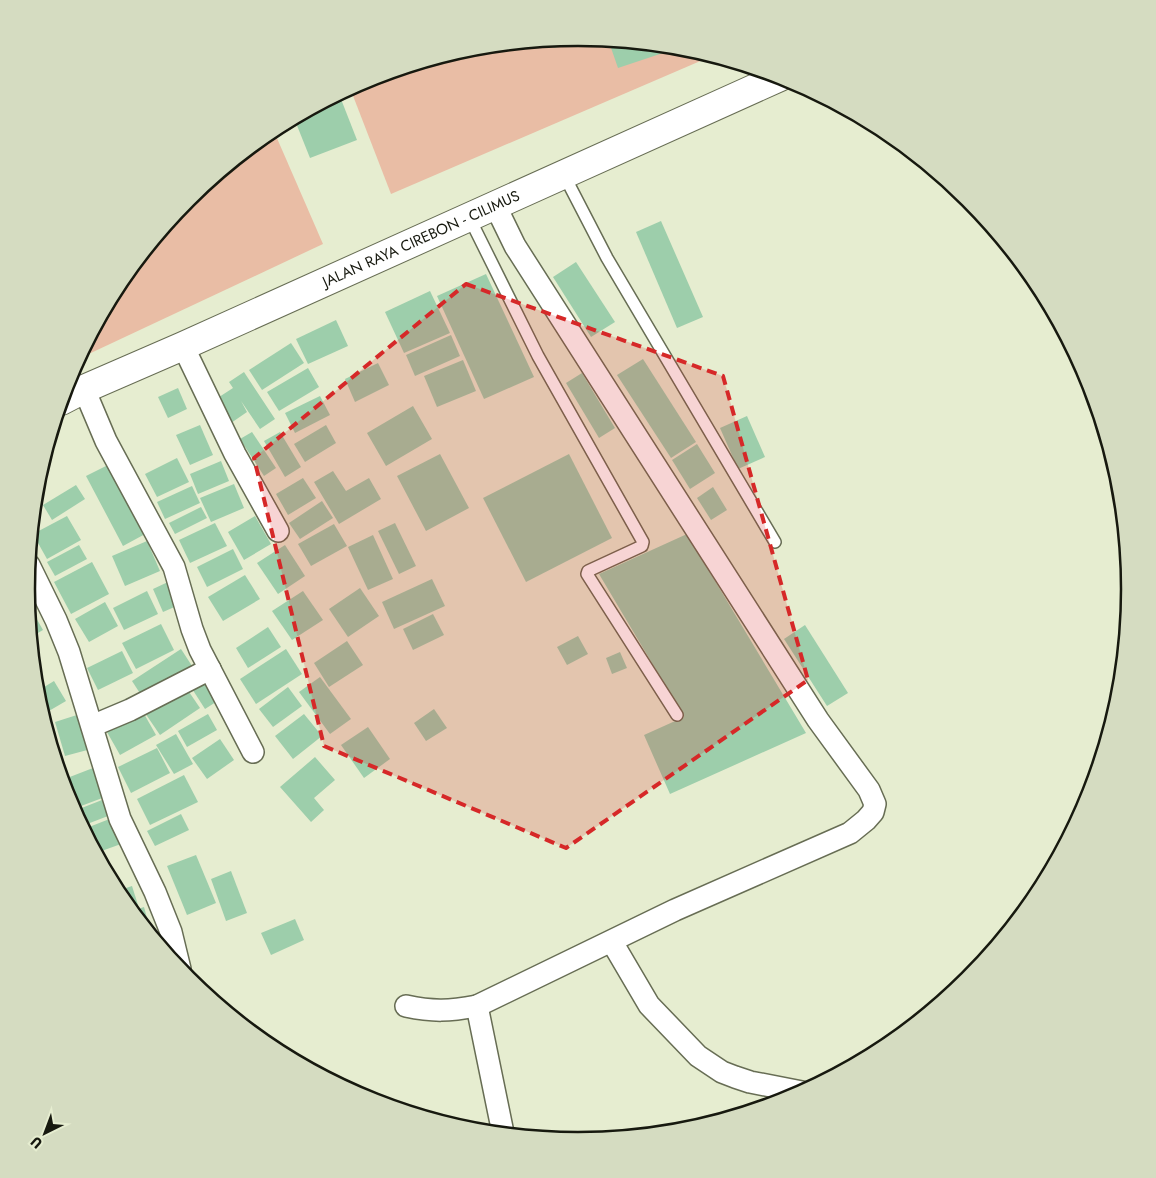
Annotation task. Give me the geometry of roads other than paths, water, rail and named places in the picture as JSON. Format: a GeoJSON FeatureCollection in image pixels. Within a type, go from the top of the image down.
{"type":"FeatureCollection","features":[{"type":"Feature","properties":{"kind":"highway","name":"JALAN RAYA CIREBON - CILIMUS"},"geometry":{"type":"LineString","coordinates":[[73,395],[182,346],[498,211],[563,173],[768,80]]}},
{"type":"Feature","properties":{"kind":"street"},"geometry":{"type":"LineString","coordinates":[[406,1006],[444,1011],[477,1006],[675,910],[850,833],[873,812],[874,804],[868,790],[818,720],[511,238],[498,211]]}},
{"type":"Feature","properties":{"kind":"street"},"geometry":{"type":"LineString","coordinates":[[182,346],[235,454],[278,531]]}},
{"type":"Feature","properties":{"kind":"street"},"geometry":{"type":"LineString","coordinates":[[73,395],[106,441],[174,567],[192,630],[253,752]]}},
{"type":"Feature","properties":{"kind":"street"},"geometry":{"type":"LineString","coordinates":[[35,578],[69,652],[120,818],[171,932],[176,954]]}},
{"type":"Feature","properties":{"kind":"street"},"geometry":{"type":"LineString","coordinates":[[92,726],[130,710],[210,669]]}},
{"type":"Feature","properties":{"kind":"street"},"geometry":{"type":"LineString","coordinates":[[612,942],[649,1005],[698,1056],[722,1072],[735,1077],[789,1090]]}},
{"type":"Feature","properties":{"kind":"street"},"geometry":{"type":"LineString","coordinates":[[477,1006],[502,1126]]}},
{"type":"Feature","properties":{"kind":"lane"},"geometry":{"type":"LineString","coordinates":[[563,173],[606,258],[775,542]]}},
{"type":"Feature","properties":{"kind":"lane"},"geometry":{"type":"LineString","coordinates":[[472,222],[538,356],[643,542],[642,546],[588,571],[587,574],[677,715]]}}]}
